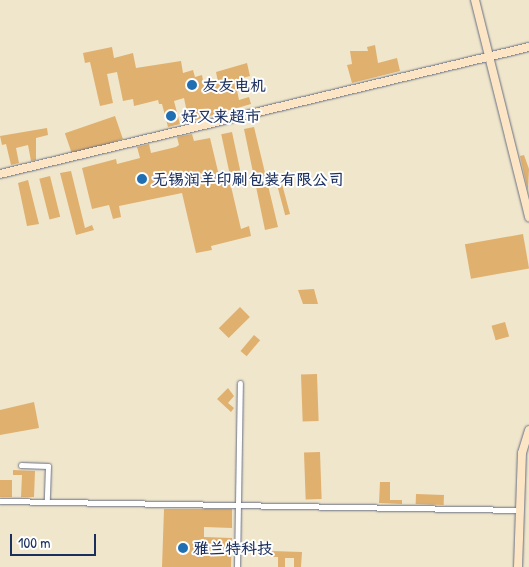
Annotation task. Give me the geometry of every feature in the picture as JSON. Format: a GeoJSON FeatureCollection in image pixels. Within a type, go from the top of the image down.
{"type":"FeatureCollection","features":[{"type":"Feature","properties":{"kind":"street"},"geometry":{"type":"LineString","coordinates":[[475,0],[529,217]]}},
{"type":"Feature","properties":{"kind":"street"},"geometry":{"type":"LineString","coordinates":[[0,174],[529,47]]}},
{"type":"Feature","properties":{"kind":"street"},"geometry":{"type":"LineString","coordinates":[[237,567],[240,382]]}},
{"type":"Feature","properties":{"kind":"street"},"geometry":{"type":"LineString","coordinates":[[518,567],[522,453],[529,430]]}},
{"type":"Feature","properties":{"kind":"street"},"geometry":{"type":"LineString","coordinates":[[21,465],[48,466],[47,502]]}},
{"type":"Feature","properties":{"kind":"street"},"geometry":{"type":"LineString","coordinates":[[0,501],[520,510]]}},
{"type":"Feature","properties":{"kind":"building"},"geometry":{"type":"Polygon","coordinates":[[[375,45],[378,63],[397,58],[400,71],[352,83],[347,65],[352,64],[350,51],[368,51],[367,47],[375,45]]]}},
{"type":"Feature","properties":{"kind":"building"},"geometry":{"type":"Polygon","coordinates":[[[112,47],[114,58],[133,53],[136,68],[181,61],[183,73],[193,70],[195,77],[202,75],[204,86],[218,82],[216,72],[247,63],[250,76],[235,80],[239,100],[249,97],[251,104],[189,122],[184,98],[174,101],[180,124],[168,127],[162,104],[159,104],[158,100],[134,106],[133,99],[123,101],[117,72],[107,74],[113,103],[100,106],[90,62],[85,63],[83,53],[112,47]]]}},
{"type":"Feature","properties":{"kind":"building"},"geometry":{"type":"Polygon","coordinates":[[[115,116],[123,139],[73,156],[65,133],[115,116]]]}},
{"type":"Feature","properties":{"kind":"building"},"geometry":{"type":"Polygon","coordinates":[[[254,127],[278,227],[265,230],[244,129],[254,127]]]}},
{"type":"Feature","properties":{"kind":"building"},"geometry":{"type":"Polygon","coordinates":[[[47,128],[48,135],[36,138],[36,160],[31,161],[28,145],[16,148],[19,163],[11,165],[6,144],[2,145],[0,136],[47,128]]]}},
{"type":"Feature","properties":{"kind":"building"},"geometry":{"type":"Polygon","coordinates":[[[232,132],[241,174],[230,176],[221,134],[232,132]]]}},
{"type":"Feature","properties":{"kind":"building"},"geometry":{"type":"Polygon","coordinates":[[[192,134],[194,141],[210,138],[221,184],[230,182],[241,229],[249,226],[251,236],[211,246],[212,250],[196,253],[182,193],[119,206],[121,217],[113,219],[109,205],[92,209],[82,168],[116,159],[117,164],[140,158],[137,147],[149,144],[151,153],[176,147],[179,145],[177,137],[192,134]]]}},
{"type":"Feature","properties":{"kind":"building"},"geometry":{"type":"Polygon","coordinates":[[[524,155],[529,169],[528,191],[520,156],[524,155]]]}},
{"type":"Feature","properties":{"kind":"building"},"geometry":{"type":"Polygon","coordinates":[[[71,171],[85,228],[92,225],[94,230],[76,235],[60,173],[71,171]]]}},
{"type":"Feature","properties":{"kind":"building"},"geometry":{"type":"Polygon","coordinates":[[[50,176],[60,217],[49,219],[39,179],[50,176]]]}},
{"type":"Feature","properties":{"kind":"building"},"geometry":{"type":"Polygon","coordinates":[[[28,180],[39,224],[27,226],[18,183],[28,180]]]}},
{"type":"Feature","properties":{"kind":"building"},"geometry":{"type":"Polygon","coordinates":[[[282,184],[290,214],[285,215],[277,185],[282,184]]]}},
{"type":"Feature","properties":{"kind":"building"},"geometry":{"type":"Polygon","coordinates":[[[523,234],[529,268],[471,279],[465,244],[523,234]]]}},
{"type":"Feature","properties":{"kind":"building"},"geometry":{"type":"Polygon","coordinates":[[[314,289],[318,304],[303,304],[298,290],[314,289]]]}},
{"type":"Feature","properties":{"kind":"building"},"geometry":{"type":"Polygon","coordinates":[[[240,307],[250,317],[229,338],[219,328],[240,307]]]}},
{"type":"Feature","properties":{"kind":"building"},"geometry":{"type":"Polygon","coordinates":[[[505,322],[509,336],[496,340],[492,326],[505,322]]]}},
{"type":"Feature","properties":{"kind":"building"},"geometry":{"type":"Polygon","coordinates":[[[254,335],[260,340],[247,356],[241,351],[254,335]]]}},
{"type":"Feature","properties":{"kind":"building"},"geometry":{"type":"Polygon","coordinates":[[[317,374],[319,421],[303,422],[301,375],[317,374]]]}},
{"type":"Feature","properties":{"kind":"building"},"geometry":{"type":"Polygon","coordinates":[[[228,388],[234,396],[228,403],[234,408],[231,412],[217,399],[228,388]]]}},
{"type":"Feature","properties":{"kind":"building"},"geometry":{"type":"Polygon","coordinates":[[[34,402],[39,428],[0,435],[0,410],[34,402]]]}},
{"type":"Feature","properties":{"kind":"building"},"geometry":{"type":"Polygon","coordinates":[[[320,452],[322,499],[306,500],[304,453],[320,452]]]}},
{"type":"Feature","properties":{"kind":"building"},"geometry":{"type":"Polygon","coordinates":[[[13,470],[35,471],[34,497],[21,497],[22,475],[13,475],[13,470]]]}},
{"type":"Feature","properties":{"kind":"building"},"geometry":{"type":"Polygon","coordinates":[[[0,480],[12,480],[12,497],[0,497],[0,480]]]}},
{"type":"Feature","properties":{"kind":"building"},"geometry":{"type":"Polygon","coordinates":[[[380,482],[390,482],[390,500],[402,500],[402,504],[379,503],[380,482]]]}},
{"type":"Feature","properties":{"kind":"building"},"geometry":{"type":"Polygon","coordinates":[[[416,494],[444,495],[444,505],[416,504],[416,494]]]}},
{"type":"Feature","properties":{"kind":"building","name":"雅兰特科技"},"geometry":{"type":"Polygon","coordinates":[[[164,509],[232,509],[232,528],[204,527],[204,537],[232,538],[231,567],[162,567],[164,509]]]}},
{"type":"Feature","properties":{"kind":"building"},"geometry":{"type":"Polygon","coordinates":[[[271,551],[302,552],[301,567],[294,567],[294,558],[285,558],[285,567],[278,567],[278,557],[270,557],[271,551]]]}},
{"type":"Feature","properties":{"kind":"place","name":"友友电机"},"geometry":{"type":"Point","coordinates":[192,85]}},
{"type":"Feature","properties":{"kind":"place","name":"好又来超市"},"geometry":{"type":"Point","coordinates":[171,116]}},
{"type":"Feature","properties":{"kind":"place","name":"无锡润羊印刷包装有限公司"},"geometry":{"type":"Point","coordinates":[142,179]}},
{"type":"Feature","properties":{"kind":"place","name":"雅兰特科技"},"geometry":{"type":"Point","coordinates":[183,548]}}]}
